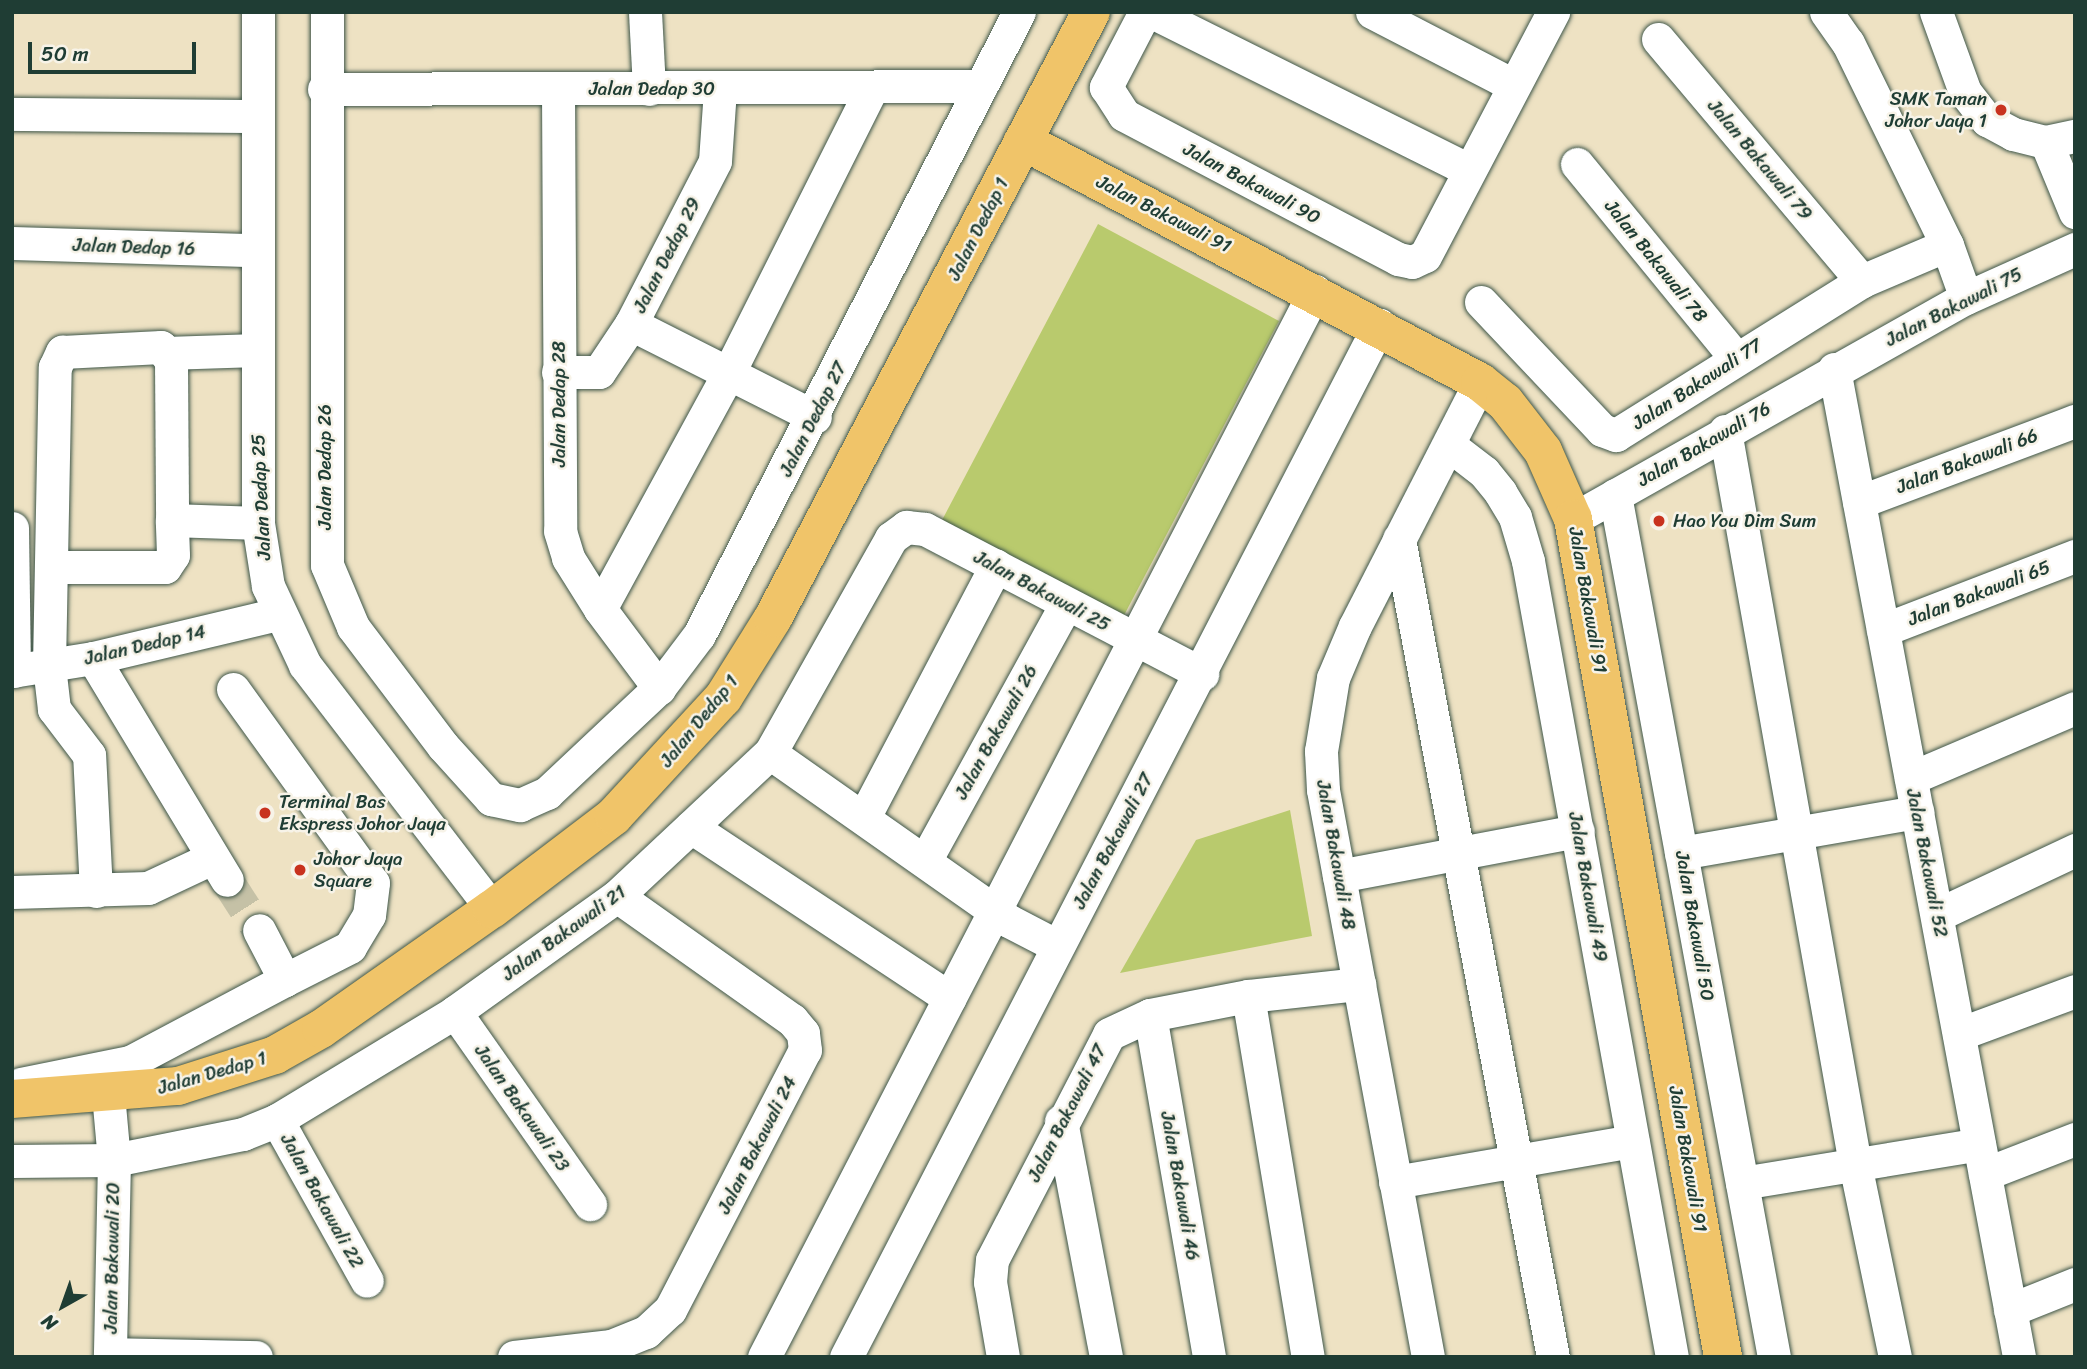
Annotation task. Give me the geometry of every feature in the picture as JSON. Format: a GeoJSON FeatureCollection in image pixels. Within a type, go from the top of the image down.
{"type":"FeatureCollection","features":[{"type":"Feature","properties":{"kind":"main road","name":"Jalan Dedap 1"},"geometry":{"type":"LineString","coordinates":[[12,1099],[108,1094],[178,1086],[275,1055],[321,1029],[492,909],[614,816],[723,698],[848,481],[1091,12]]}},
{"type":"Feature","properties":{"kind":"main road","name":"Jalan Bakawali 91"},"geometry":{"type":"LineString","coordinates":[[1023,141],[1380,325],[1480,382],[1527,427],[1573,519],[1723,1357]]}},
{"type":"Feature","properties":{"kind":"street","name":"Jalan Dedap 25"},"geometry":{"type":"LineString","coordinates":[[258,12],[255,250],[258,523],[261,556],[278,614],[305,665],[492,909]]}},
{"type":"Feature","properties":{"kind":"street","name":"Jalan Dedap 26"},"geometry":{"type":"LineString","coordinates":[[327,12],[324,89],[329,572],[353,627],[479,789],[491,799],[520,805],[553,788]]}},
{"type":"Feature","properties":{"kind":"street"},"geometry":{"type":"LineString","coordinates":[[645,12],[649,89]]}},
{"type":"Feature","properties":{"kind":"street","name":"Jalan Dedap 27"},"geometry":{"type":"LineString","coordinates":[[553,788],[659,688],[716,606],[1019,12]]}},
{"type":"Feature","properties":{"kind":"street","name":"Jalan Bakawali 90"},"geometry":{"type":"LineString","coordinates":[[1144,12],[1106,87],[1124,115],[1398,259],[1412,262],[1425,256],[1469,170]]}},
{"type":"Feature","properties":{"kind":"street"},"geometry":{"type":"LineString","coordinates":[[1152,12],[1469,170],[1553,12]]}},
{"type":"Feature","properties":{"kind":"street"},"geometry":{"type":"LineString","coordinates":[[1372,12],[1513,85]]}},
{"type":"Feature","properties":{"kind":"street"},"geometry":{"type":"LineString","coordinates":[[1826,12],[1848,43],[1947,245],[1966,298]]}},
{"type":"Feature","properties":{"kind":"street"},"geometry":{"type":"LineString","coordinates":[[1936,12],[1965,92],[1987,120],[2013,134],[2060,139],[2075,212]]}},
{"type":"Feature","properties":{"kind":"street","name":"Jalan Bakawali 79"},"geometry":{"type":"LineString","coordinates":[[1658,39],[1861,281]]}},
{"type":"Feature","properties":{"kind":"street","name":"Jalan Dedap 30"},"geometry":{"type":"LineString","coordinates":[[324,89],[981,86]]}},
{"type":"Feature","properties":{"kind":"street"},"geometry":{"type":"LineString","coordinates":[[600,610],[728,374],[873,88]]}},
{"type":"Feature","properties":{"kind":"street","name":"Jalan Dedap 29"},"geometry":{"type":"LineString","coordinates":[[558,372],[599,372],[631,324],[715,161],[720,89]]}},
{"type":"Feature","properties":{"kind":"street","name":"Jalan Dedap 28"},"geometry":{"type":"LineString","coordinates":[[558,90],[559,531],[568,558],[600,610],[659,688]]}},
{"type":"Feature","properties":{"kind":"street"},"geometry":{"type":"LineString","coordinates":[[12,114],[258,116]]}},
{"type":"Feature","properties":{"kind":"street","name":"Jalan Bakawali 78"},"geometry":{"type":"LineString","coordinates":[[1577,164],[1735,357]]}},
{"type":"Feature","properties":{"kind":"street","name":"Jalan Dedap 16"},"geometry":{"type":"LineString","coordinates":[[12,243],[255,250]]}},
{"type":"Feature","properties":{"kind":"street","name":"Jalan Bakawali 77"},"geometry":{"type":"LineString","coordinates":[[1481,302],[1608,434],[1623,433],[1735,357],[1861,281],[1947,245]]}},
{"type":"Feature","properties":{"kind":"street","name":"Jalan Bakawali 75"},"geometry":{"type":"LineString","coordinates":[[1834,369],[1966,298],[2075,250]]}},
{"type":"Feature","properties":{"kind":"street"},"geometry":{"type":"LineString","coordinates":[[764,1357],[1315,291]]}},
{"type":"Feature","properties":{"kind":"street"},"geometry":{"type":"LineString","coordinates":[[631,324],[814,417]]}},
{"type":"Feature","properties":{"kind":"street","name":"Jalan Bakawali 27"},"geometry":{"type":"LineString","coordinates":[[846,1357],[1202,674],[1380,325]]}},
{"type":"Feature","properties":{"kind":"street"},"geometry":{"type":"LineString","coordinates":[[96,891],[89,755],[54,709],[49,666],[54,568],[57,358],[69,349],[153,346],[167,353],[256,350]]}},
{"type":"Feature","properties":{"kind":"street"},"geometry":{"type":"LineString","coordinates":[[54,568],[165,567],[173,555],[167,353]]}},
{"type":"Feature","properties":{"kind":"street","name":"Jalan Bakawali 76"},"geometry":{"type":"LineString","coordinates":[[1573,519],[1834,369]]}},
{"type":"Feature","properties":{"kind":"street","name":"Jalan Bakawali 52"},"geometry":{"type":"LineString","coordinates":[[1834,369],[2019,1357]]}},
{"type":"Feature","properties":{"kind":"street","name":"Jalan Bakawali 48"},"geometry":{"type":"LineString","coordinates":[[1428,1357],[1323,790],[1325,712],[1355,626],[1480,382]]}},
{"type":"Feature","properties":{"kind":"street","name":"Jalan Bakawali 66"},"geometry":{"type":"LineString","coordinates":[[1859,502],[2075,421]]}},
{"type":"Feature","properties":{"kind":"street"},"geometry":{"type":"LineString","coordinates":[[1726,431],[1855,1164],[1895,1357]]}},
{"type":"Feature","properties":{"kind":"street","name":"Jalan Bakawali 49"},"geometry":{"type":"LineString","coordinates":[[1449,444],[1484,472],[1515,516],[1528,561],[1672,1357]]}},
{"type":"Feature","properties":{"kind":"street","name":"Jalan Bakawali 50"},"geometry":{"type":"LineString","coordinates":[[1615,495],[1774,1357]]}},
{"type":"Feature","properties":{"kind":"street"},"geometry":{"type":"LineString","coordinates":[[172,520],[258,523]]}},
{"type":"Feature","properties":{"kind":"street","name":"Jalan Bakawali 25"},"geometry":{"type":"LineString","coordinates":[[886,546],[898,531],[916,526],[1202,674]]}},
{"type":"Feature","properties":{"kind":"street"},"geometry":{"type":"LineString","coordinates":[[12,528],[13,671]]}},
{"type":"Feature","properties":{"kind":"street"},"geometry":{"type":"LineString","coordinates":[[1399,540],[1553,1357]]}},
{"type":"Feature","properties":{"kind":"street","name":"Jalan Bakawali 21"},"geometry":{"type":"LineString","coordinates":[[12,1161],[114,1160],[215,1142],[277,1120],[455,1012],[617,896],[770,752],[886,546]]}},
{"type":"Feature","properties":{"kind":"street","name":"Jalan Bakawali 65"},"geometry":{"type":"LineString","coordinates":[[1883,630],[2075,556]]}},
{"type":"Feature","properties":{"kind":"street"},"geometry":{"type":"LineString","coordinates":[[864,817],[996,566]]}},
{"type":"Feature","properties":{"kind":"street","name":"Jalan Bakawali 26"},"geometry":{"type":"LineString","coordinates":[[926,859],[1066,604]]}},
{"type":"Feature","properties":{"kind":"street","name":"Jalan Dedap 14"},"geometry":{"type":"LineString","coordinates":[[13,671],[93,657],[278,614]]}},
{"type":"Feature","properties":{"kind":"street"},"geometry":{"type":"LineString","coordinates":[[12,892],[148,888],[220,869],[93,657]]}},
{"type":"Feature","properties":{"kind":"street"},"geometry":{"type":"LineString","coordinates":[[12,1088],[27,1081],[130,1062],[350,947],[369,915],[373,883],[233,689]]}},
{"type":"Feature","properties":{"kind":"street"},"geometry":{"type":"LineString","coordinates":[[1910,778],[2075,708]]}},
{"type":"Feature","properties":{"kind":"street"},"geometry":{"type":"LineString","coordinates":[[770,752],[926,859],[1024,932],[1058,946]]}},
{"type":"Feature","properties":{"kind":"street"},"geometry":{"type":"LineString","coordinates":[[1681,853],[1917,812]]}},
{"type":"Feature","properties":{"kind":"street"},"geometry":{"type":"LineString","coordinates":[[691,827],[949,998]]}},
{"type":"Feature","properties":{"kind":"street"},"geometry":{"type":"LineString","coordinates":[[1339,876],[1578,831]]}},
{"type":"Feature","properties":{"kind":"street"},"geometry":{"type":"LineString","coordinates":[[1937,915],[2075,850]]}},
{"type":"Feature","properties":{"kind":"street","name":"Jalan Bakawali 24"},"geometry":{"type":"LineString","coordinates":[[514,1357],[611,1346],[646,1332],[670,1310],[805,1050],[803,1033],[792,1020],[617,896]]}},
{"type":"Feature","properties":{"kind":"street"},"geometry":{"type":"LineString","coordinates":[[259,930],[285,980]]}},
{"type":"Feature","properties":{"kind":"street","name":"Jalan Bakawali 47"},"geometry":{"type":"LineString","coordinates":[[1003,1357],[990,1282],[992,1260],[1104,1040],[1122,1025],[1150,1015],[1248,996],[1359,984]]}},
{"type":"Feature","properties":{"kind":"street"},"geometry":{"type":"LineString","coordinates":[[1959,1034],[2075,991]]}},
{"type":"Feature","properties":{"kind":"street"},"geometry":{"type":"LineString","coordinates":[[1248,996],[1308,1357]]}},
{"type":"Feature","properties":{"kind":"street","name":"Jalan Bakawali 23"},"geometry":{"type":"LineString","coordinates":[[455,1012],[590,1204]]}},
{"type":"Feature","properties":{"kind":"street","name":"Jalan Bakawali 46"},"geometry":{"type":"LineString","coordinates":[[1150,1015],[1209,1357]]}},
{"type":"Feature","properties":{"kind":"street","name":"Jalan Bakawali 20"},"geometry":{"type":"LineString","coordinates":[[108,1094],[114,1160],[110,1355]]}},
{"type":"Feature","properties":{"kind":"street","name":"Jalan Bakawali 22"},"geometry":{"type":"LineString","coordinates":[[277,1120],[367,1281]]}},
{"type":"Feature","properties":{"kind":"street"},"geometry":{"type":"LineString","coordinates":[[1061,1121],[1106,1357]]}},
{"type":"Feature","properties":{"kind":"street"},"geometry":{"type":"LineString","coordinates":[[1742,1183],[1855,1164],[1982,1159],[2075,1139]]}},
{"type":"Feature","properties":{"kind":"street"},"geometry":{"type":"LineString","coordinates":[[1395,1182],[1632,1141]]}},
{"type":"Feature","properties":{"kind":"street"},"geometry":{"type":"LineString","coordinates":[[2010,1310],[2075,1284]]}},
{"type":"Feature","properties":{"kind":"street"},"geometry":{"type":"LineString","coordinates":[[110,1355],[256,1357]]}},
{"type":"Feature","properties":{"kind":"green space"},"geometry":{"type":"Polygon","coordinates":[[[1098,224],[1279,321],[1121,621],[940,524],[1098,224]]]}},
{"type":"Feature","properties":{"kind":"green space"},"geometry":{"type":"Polygon","coordinates":[[[1290,810],[1312,936],[1120,973],[1196,840],[1290,810]]]}},
{"type":"Feature","properties":{"kind":"tunnel"},"geometry":{"type":"LineString","coordinates":[[227,880],[259,930]]}},
{"type":"Feature","properties":{"kind":"place","name":"SMK Taman Johor Jaya 1"},"geometry":{"type":"Point","coordinates":[2001,110]}},
{"type":"Feature","properties":{"kind":"place","name":"Hao You Dim Sum"},"geometry":{"type":"Point","coordinates":[1659,521]}},
{"type":"Feature","properties":{"kind":"place","name":"Terminal Bas Ekspress Johor Jaya"},"geometry":{"type":"Point","coordinates":[265,813]}},
{"type":"Feature","properties":{"kind":"place","name":"Johor Jaya Square"},"geometry":{"type":"Point","coordinates":[300,870]}}]}
